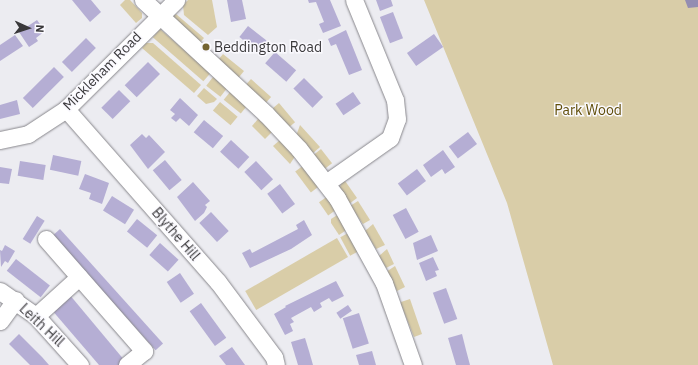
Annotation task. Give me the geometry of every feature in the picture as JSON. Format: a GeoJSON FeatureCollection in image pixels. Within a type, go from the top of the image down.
{"type":"FeatureCollection","features":[{"type":"Feature","properties":{"kind":"street"},"geometry":{"type":"LineString","coordinates":[[143,0],[157,16],[266,114],[326,184],[355,228],[384,283],[413,365]]}},
{"type":"Feature","properties":{"kind":"street"},"geometry":{"type":"LineString","coordinates":[[157,16],[176,0]]}},
{"type":"Feature","properties":{"kind":"street"},"geometry":{"type":"LineString","coordinates":[[326,184],[390,138],[397,119],[395,100],[354,0]]}},
{"type":"Feature","properties":{"kind":"street","name":"Mickleham Road"},"geometry":{"type":"LineString","coordinates":[[0,140],[28,134],[66,109],[157,16]]}},
{"type":"Feature","properties":{"kind":"street","name":"Blythe Hill"},"geometry":{"type":"LineString","coordinates":[[66,109],[218,282],[274,357],[276,365]]}},
{"type":"Feature","properties":{"kind":"street"},"geometry":{"type":"LineString","coordinates":[[46,239],[144,351],[127,365]]}},
{"type":"Feature","properties":{"kind":"street"},"geometry":{"type":"LineString","coordinates":[[36,316],[79,277]]}},
{"type":"Feature","properties":{"kind":"street","name":"Leith Hill"},"geometry":{"type":"LineString","coordinates":[[0,291],[36,316],[80,365]]}},
{"type":"Feature","properties":{"kind":"street"},"geometry":{"type":"LineString","coordinates":[[0,321],[15,300]]}},
{"type":"Feature","properties":{"kind":"green space"},"geometry":{"type":"Polygon","coordinates":[[[125,0],[130,0],[142,13],[142,18],[136,23],[120,5],[125,0]]]}},
{"type":"Feature","properties":{"kind":"green space"},"geometry":{"type":"Polygon","coordinates":[[[188,0],[212,0],[217,27],[208,35],[184,15],[183,5],[188,0]]]}},
{"type":"Feature","properties":{"kind":"green space","name":"Park Wood"},"geometry":{"type":"Polygon","coordinates":[[[424,0],[698,0],[698,365],[553,365],[507,203],[424,0]]]}},
{"type":"Feature","properties":{"kind":"green space"},"geometry":{"type":"Polygon","coordinates":[[[176,14],[204,38],[197,46],[170,19],[176,14]]]}},
{"type":"Feature","properties":{"kind":"green space"},"geometry":{"type":"Polygon","coordinates":[[[160,29],[211,73],[203,81],[153,37],[160,29]]]}},
{"type":"Feature","properties":{"kind":"green space"},"geometry":{"type":"Polygon","coordinates":[[[146,43],[153,43],[201,85],[194,93],[142,48],[146,43]]]}},
{"type":"Feature","properties":{"kind":"green space"},"geometry":{"type":"Polygon","coordinates":[[[223,54],[244,71],[237,80],[216,63],[223,54]]]}},
{"type":"Feature","properties":{"kind":"green space"},"geometry":{"type":"Polygon","coordinates":[[[213,77],[227,88],[220,97],[206,86],[213,77]]]}},
{"type":"Feature","properties":{"kind":"green space"},"geometry":{"type":"Polygon","coordinates":[[[251,79],[271,97],[264,105],[244,87],[251,79]]]}},
{"type":"Feature","properties":{"kind":"green space"},"geometry":{"type":"Polygon","coordinates":[[[204,88],[217,99],[214,102],[206,104],[197,96],[204,88]]]}},
{"type":"Feature","properties":{"kind":"green space"},"geometry":{"type":"Polygon","coordinates":[[[230,92],[247,106],[241,114],[224,100],[230,92]]]}},
{"type":"Feature","properties":{"kind":"green space"},"geometry":{"type":"Polygon","coordinates":[[[220,102],[238,117],[231,125],[213,110],[220,102]]]}},
{"type":"Feature","properties":{"kind":"green space"},"geometry":{"type":"Polygon","coordinates":[[[279,103],[295,122],[287,129],[271,109],[279,103]]]}},
{"type":"Feature","properties":{"kind":"green space"},"geometry":{"type":"Polygon","coordinates":[[[258,119],[273,131],[265,139],[252,126],[258,119]]]}},
{"type":"Feature","properties":{"kind":"green space"},"geometry":{"type":"Polygon","coordinates":[[[300,125],[320,147],[312,154],[296,136],[300,125]]]}},
{"type":"Feature","properties":{"kind":"green space"},"geometry":{"type":"Polygon","coordinates":[[[280,140],[296,155],[290,164],[273,146],[280,140]]]}},
{"type":"Feature","properties":{"kind":"green space"},"geometry":{"type":"Polygon","coordinates":[[[321,149],[332,163],[324,169],[313,155],[321,149]]]}},
{"type":"Feature","properties":{"kind":"green space"},"geometry":{"type":"Polygon","coordinates":[[[304,165],[320,186],[311,192],[295,172],[304,165]]]}},
{"type":"Feature","properties":{"kind":"green space"},"geometry":{"type":"Polygon","coordinates":[[[343,178],[357,198],[349,204],[339,190],[343,178]]]}},
{"type":"Feature","properties":{"kind":"green space"},"geometry":{"type":"Polygon","coordinates":[[[328,196],[337,209],[328,215],[319,202],[328,196]]]}},
{"type":"Feature","properties":{"kind":"green space"},"geometry":{"type":"Polygon","coordinates":[[[358,201],[370,220],[363,224],[350,206],[358,201]]]}},
{"type":"Feature","properties":{"kind":"green space"},"geometry":{"type":"Polygon","coordinates":[[[339,214],[348,229],[339,235],[331,223],[331,219],[339,214]]]}},
{"type":"Feature","properties":{"kind":"green space"},"geometry":{"type":"Polygon","coordinates":[[[373,224],[385,245],[376,249],[365,231],[373,224]]]}},
{"type":"Feature","properties":{"kind":"green space"},"geometry":{"type":"Polygon","coordinates":[[[350,232],[360,251],[350,256],[340,237],[350,232]]]}},
{"type":"Feature","properties":{"kind":"green space"},"geometry":{"type":"Polygon","coordinates":[[[337,238],[348,257],[256,310],[245,291],[337,238]]]}},
{"type":"Feature","properties":{"kind":"green space"},"geometry":{"type":"Polygon","coordinates":[[[387,249],[394,264],[386,268],[379,256],[387,249]]]}},
{"type":"Feature","properties":{"kind":"green space"},"geometry":{"type":"Polygon","coordinates":[[[395,266],[405,287],[397,291],[386,272],[395,266]]]}},
{"type":"Feature","properties":{"kind":"green space"},"geometry":{"type":"Polygon","coordinates":[[[410,299],[422,334],[414,337],[401,305],[401,302],[410,299]]]}},
{"type":"Feature","properties":{"kind":"shaded area"},"geometry":{"type":"Polygon","coordinates":[[[685,0],[698,0],[698,7],[688,8],[685,0]]]}},
{"type":"Feature","properties":{"kind":"building"},"geometry":{"type":"Polygon","coordinates":[[[72,0],[91,0],[101,12],[90,22],[72,0]]]}},
{"type":"Feature","properties":{"kind":"building"},"geometry":{"type":"Polygon","coordinates":[[[227,0],[242,0],[246,19],[231,22],[227,0]]]}},
{"type":"Feature","properties":{"kind":"building"},"geometry":{"type":"Polygon","coordinates":[[[308,0],[330,0],[341,26],[323,33],[319,24],[324,22],[316,2],[309,3],[308,0]]]}},
{"type":"Feature","properties":{"kind":"building"},"geometry":{"type":"Polygon","coordinates":[[[376,0],[391,0],[393,6],[380,11],[376,0]]]}},
{"type":"Feature","properties":{"kind":"building"},"geometry":{"type":"Polygon","coordinates":[[[393,12],[403,38],[390,43],[380,17],[393,12]]]}},
{"type":"Feature","properties":{"kind":"building"},"geometry":{"type":"Polygon","coordinates":[[[37,20],[45,31],[36,38],[38,41],[29,47],[19,32],[37,20]]]}},
{"type":"Feature","properties":{"kind":"building"},"geometry":{"type":"Polygon","coordinates":[[[248,26],[270,43],[261,54],[239,37],[248,26]]]}},
{"type":"Feature","properties":{"kind":"building"},"geometry":{"type":"Polygon","coordinates":[[[346,30],[362,70],[349,75],[336,44],[331,46],[328,39],[346,30]]]}},
{"type":"Feature","properties":{"kind":"building"},"geometry":{"type":"Polygon","coordinates":[[[434,34],[443,47],[416,66],[407,53],[434,34]]]}},
{"type":"Feature","properties":{"kind":"building"},"geometry":{"type":"Polygon","coordinates":[[[15,35],[23,46],[0,61],[0,45],[15,35]]]}},
{"type":"Feature","properties":{"kind":"building"},"geometry":{"type":"Polygon","coordinates":[[[86,38],[96,48],[72,72],[62,62],[86,38]]]}},
{"type":"Feature","properties":{"kind":"building"},"geometry":{"type":"Polygon","coordinates":[[[275,52],[296,70],[286,82],[265,63],[275,52]]]}},
{"type":"Feature","properties":{"kind":"building"},"geometry":{"type":"Polygon","coordinates":[[[148,62],[160,74],[137,97],[125,85],[148,62]]]}},
{"type":"Feature","properties":{"kind":"building"},"geometry":{"type":"Polygon","coordinates":[[[54,67],[64,77],[33,108],[23,98],[54,67]]]}},
{"type":"Feature","properties":{"kind":"building"},"geometry":{"type":"Polygon","coordinates":[[[304,78],[323,97],[312,108],[293,89],[304,78]]]}},
{"type":"Feature","properties":{"kind":"building"},"geometry":{"type":"Polygon","coordinates":[[[119,90],[130,101],[113,119],[101,108],[119,90]]]}},
{"type":"Feature","properties":{"kind":"building"},"geometry":{"type":"Polygon","coordinates":[[[353,92],[361,104],[343,115],[336,104],[353,92]]]}},
{"type":"Feature","properties":{"kind":"building"},"geometry":{"type":"Polygon","coordinates":[[[180,98],[198,115],[189,126],[180,118],[176,122],[171,118],[175,114],[170,110],[180,98]]]}},
{"type":"Feature","properties":{"kind":"building"},"geometry":{"type":"Polygon","coordinates":[[[17,100],[20,114],[0,119],[0,105],[17,100]]]}},
{"type":"Feature","properties":{"kind":"building"},"geometry":{"type":"Polygon","coordinates":[[[204,120],[223,136],[213,148],[194,132],[204,120]]]}},
{"type":"Feature","properties":{"kind":"building"},"geometry":{"type":"Polygon","coordinates":[[[468,132],[477,144],[458,158],[449,146],[468,132]]]}},
{"type":"Feature","properties":{"kind":"building"},"geometry":{"type":"Polygon","coordinates":[[[142,134],[146,138],[149,135],[165,152],[148,169],[130,145],[142,134]]]}},
{"type":"Feature","properties":{"kind":"building"},"geometry":{"type":"Polygon","coordinates":[[[231,140],[249,157],[238,169],[220,152],[231,140]]]}},
{"type":"Feature","properties":{"kind":"building"},"geometry":{"type":"Polygon","coordinates":[[[443,150],[455,167],[445,174],[442,169],[431,177],[423,165],[443,150]]]}},
{"type":"Feature","properties":{"kind":"building"},"geometry":{"type":"Polygon","coordinates":[[[53,155],[81,161],[78,176],[50,170],[53,155]]]}},
{"type":"Feature","properties":{"kind":"building"},"geometry":{"type":"Polygon","coordinates":[[[165,160],[182,180],[169,190],[153,170],[165,160]]]}},
{"type":"Feature","properties":{"kind":"building"},"geometry":{"type":"Polygon","coordinates":[[[20,161],[46,165],[43,180],[18,176],[20,161]]]}},
{"type":"Feature","properties":{"kind":"building"},"geometry":{"type":"Polygon","coordinates":[[[256,161],[273,179],[261,190],[244,172],[256,161]]]}},
{"type":"Feature","properties":{"kind":"building"},"geometry":{"type":"Polygon","coordinates":[[[0,167],[12,169],[9,184],[0,183],[0,167]]]}},
{"type":"Feature","properties":{"kind":"building"},"geometry":{"type":"Polygon","coordinates":[[[417,169],[426,181],[407,195],[398,183],[417,169]]]}},
{"type":"Feature","properties":{"kind":"building"},"geometry":{"type":"Polygon","coordinates":[[[85,174],[109,183],[102,204],[89,199],[91,193],[79,189],[85,174]]]}},
{"type":"Feature","properties":{"kind":"building"},"geometry":{"type":"Polygon","coordinates":[[[193,182],[210,201],[205,205],[207,207],[204,213],[195,221],[177,197],[193,182]]]}},
{"type":"Feature","properties":{"kind":"building"},"geometry":{"type":"Polygon","coordinates":[[[280,184],[295,204],[282,214],[267,194],[280,184]]]}},
{"type":"Feature","properties":{"kind":"building"},"geometry":{"type":"Polygon","coordinates":[[[112,196],[134,210],[125,224],[103,210],[112,196]]]}},
{"type":"Feature","properties":{"kind":"building"},"geometry":{"type":"Polygon","coordinates":[[[406,208],[419,232],[405,239],[393,215],[406,208]]]}},
{"type":"Feature","properties":{"kind":"building"},"geometry":{"type":"Polygon","coordinates":[[[211,212],[229,231],[217,242],[199,223],[211,212]]]}},
{"type":"Feature","properties":{"kind":"building"},"geometry":{"type":"Polygon","coordinates":[[[37,216],[45,221],[30,244],[23,239],[37,216]]]}},
{"type":"Feature","properties":{"kind":"building"},"geometry":{"type":"Polygon","coordinates":[[[137,219],[157,235],[147,248],[127,231],[137,219]]]}},
{"type":"Feature","properties":{"kind":"building"},"geometry":{"type":"Polygon","coordinates":[[[304,220],[312,235],[291,249],[250,268],[242,253],[250,249],[252,253],[298,229],[296,225],[304,220]]]}},
{"type":"Feature","properties":{"kind":"building"},"geometry":{"type":"Polygon","coordinates":[[[60,229],[163,343],[156,350],[53,236],[60,229]]]}},
{"type":"Feature","properties":{"kind":"building"},"geometry":{"type":"Polygon","coordinates":[[[431,235],[438,251],[417,260],[413,243],[431,235]]]}},
{"type":"Feature","properties":{"kind":"building"},"geometry":{"type":"Polygon","coordinates":[[[160,243],[179,260],[168,272],[149,255],[160,243]]]}},
{"type":"Feature","properties":{"kind":"building"},"geometry":{"type":"Polygon","coordinates":[[[5,245],[15,251],[8,263],[5,261],[1,267],[0,250],[2,251],[5,245]]]}},
{"type":"Feature","properties":{"kind":"building"},"geometry":{"type":"Polygon","coordinates":[[[433,257],[439,270],[435,271],[437,276],[426,281],[419,263],[433,257]]]}},
{"type":"Feature","properties":{"kind":"building"},"geometry":{"type":"Polygon","coordinates":[[[16,259],[50,285],[41,297],[7,271],[16,259]]]}},
{"type":"Feature","properties":{"kind":"building"},"geometry":{"type":"Polygon","coordinates":[[[180,273],[194,294],[181,303],[167,282],[180,273]]]}},
{"type":"Feature","properties":{"kind":"building"},"geometry":{"type":"Polygon","coordinates":[[[336,281],[344,296],[332,302],[329,298],[320,303],[322,307],[314,312],[311,307],[291,318],[294,322],[290,324],[293,331],[285,335],[274,314],[286,307],[285,306],[336,281]]]}},
{"type":"Feature","properties":{"kind":"building"},"geometry":{"type":"Polygon","coordinates":[[[446,288],[457,319],[444,324],[433,293],[446,288]]]}},
{"type":"Feature","properties":{"kind":"building"},"geometry":{"type":"Polygon","coordinates":[[[69,294],[125,361],[119,365],[99,365],[51,309],[69,294]]]}},
{"type":"Feature","properties":{"kind":"building"},"geometry":{"type":"Polygon","coordinates":[[[201,303],[226,338],[215,346],[190,311],[201,303]]]}},
{"type":"Feature","properties":{"kind":"building"},"geometry":{"type":"Polygon","coordinates":[[[348,305],[352,311],[340,319],[336,313],[348,305]]]}},
{"type":"Feature","properties":{"kind":"building"},"geometry":{"type":"Polygon","coordinates":[[[359,313],[369,343],[353,349],[343,318],[359,313]]]}},
{"type":"Feature","properties":{"kind":"building"},"geometry":{"type":"Polygon","coordinates":[[[19,334],[49,365],[30,365],[9,344],[19,334]]]}},
{"type":"Feature","properties":{"kind":"building"},"geometry":{"type":"Polygon","coordinates":[[[462,334],[470,365],[456,365],[448,338],[462,334]]]}},
{"type":"Feature","properties":{"kind":"building"},"geometry":{"type":"Polygon","coordinates":[[[305,338],[313,365],[298,365],[291,342],[305,338]]]}},
{"type":"Feature","properties":{"kind":"building"},"geometry":{"type":"Polygon","coordinates":[[[232,347],[245,365],[226,365],[219,356],[232,347]]]}},
{"type":"Feature","properties":{"kind":"building"},"geometry":{"type":"Polygon","coordinates":[[[372,351],[376,365],[359,365],[356,355],[372,351]]]}},
{"type":"Feature","properties":{"kind":"place","name":"Beddington Road"},"geometry":{"type":"Point","coordinates":[206,47]}}]}
